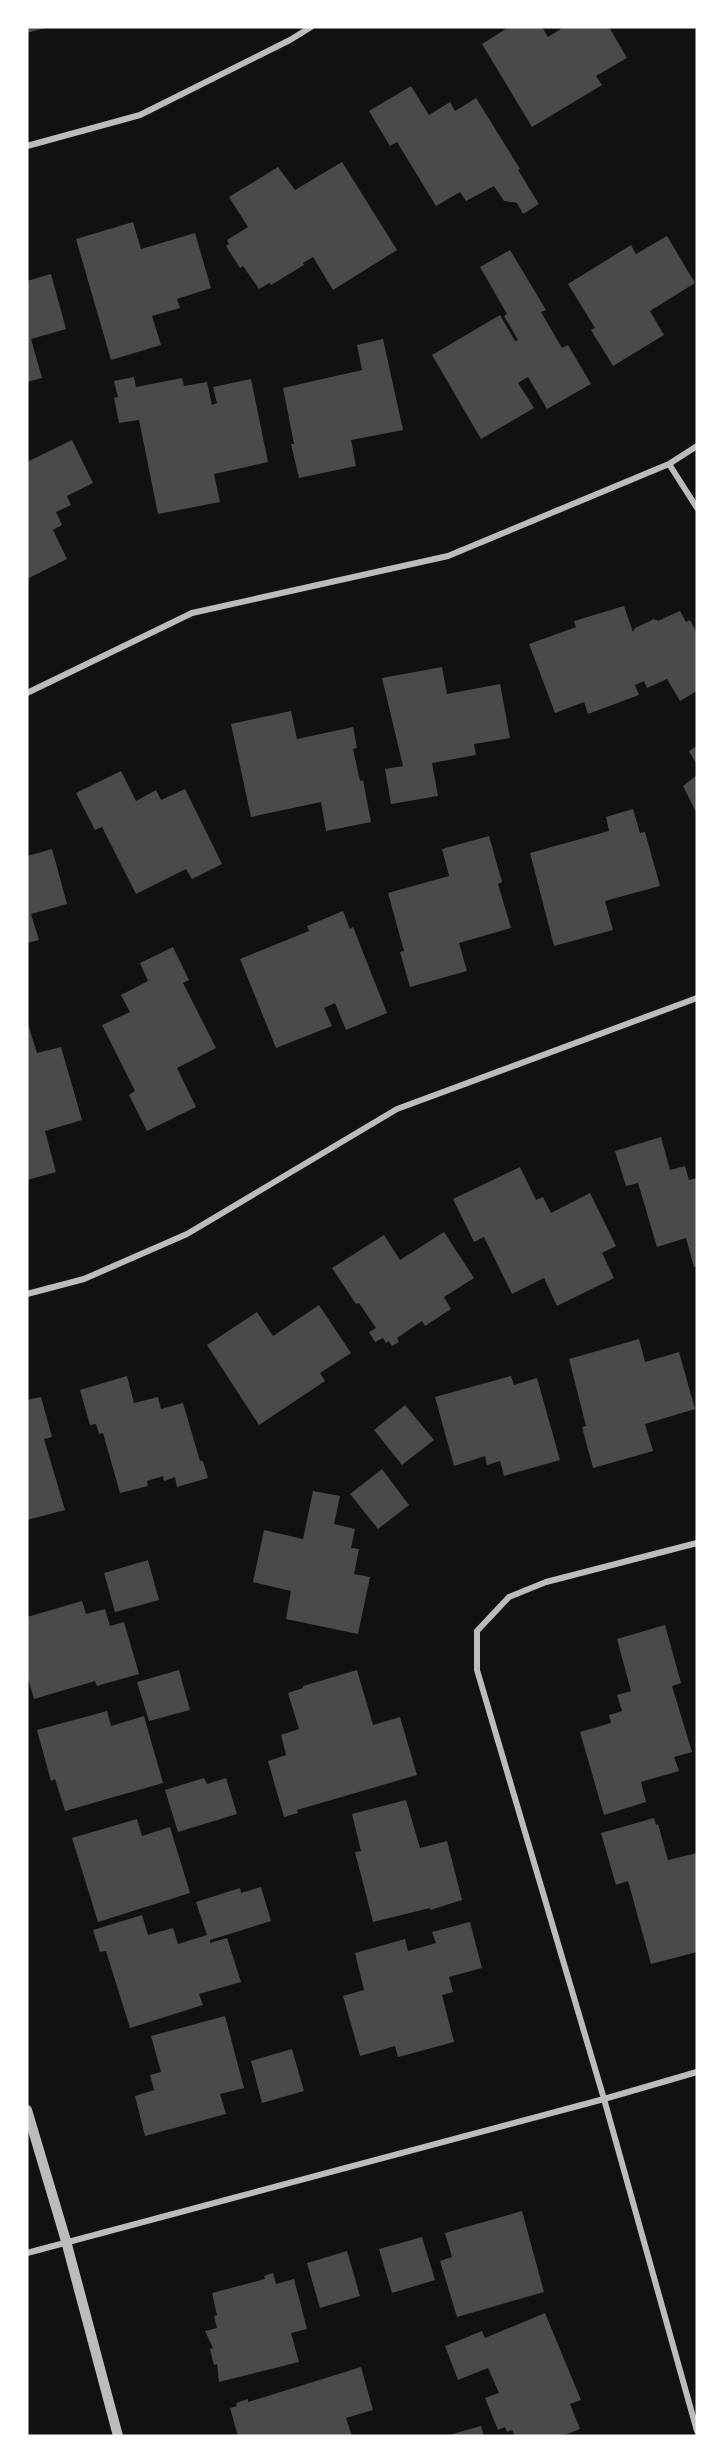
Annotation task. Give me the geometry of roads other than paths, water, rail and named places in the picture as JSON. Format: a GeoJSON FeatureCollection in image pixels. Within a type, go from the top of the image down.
{"type":"FeatureCollection","features":[{"type":"Feature","properties":{"kind":"street"},"geometry":{"type":"LineString","coordinates":[[27,146],[140,115],[290,40],[311,27]]}},
{"type":"Feature","properties":{"kind":"street"},"geometry":{"type":"LineString","coordinates":[[27,693],[192,613],[448,556],[669,464],[697,446]]}},
{"type":"Feature","properties":{"kind":"street"},"geometry":{"type":"LineString","coordinates":[[669,464],[697,508]]}},
{"type":"Feature","properties":{"kind":"street"},"geometry":{"type":"LineString","coordinates":[[27,1294],[84,1279],[187,1234],[397,1109],[697,998]]}},
{"type":"Feature","properties":{"kind":"street"},"geometry":{"type":"LineString","coordinates":[[697,1543],[546,1582],[510,1597],[477,1631],[477,1670],[604,2099],[697,2431]]}},
{"type":"Feature","properties":{"kind":"street"},"geometry":{"type":"LineString","coordinates":[[27,2253],[604,2099],[697,2072]]}},
{"type":"Feature","properties":{"kind":"street"},"geometry":{"type":"LineString","coordinates":[[27,2110],[66,2241],[118,2436]]}}]}
